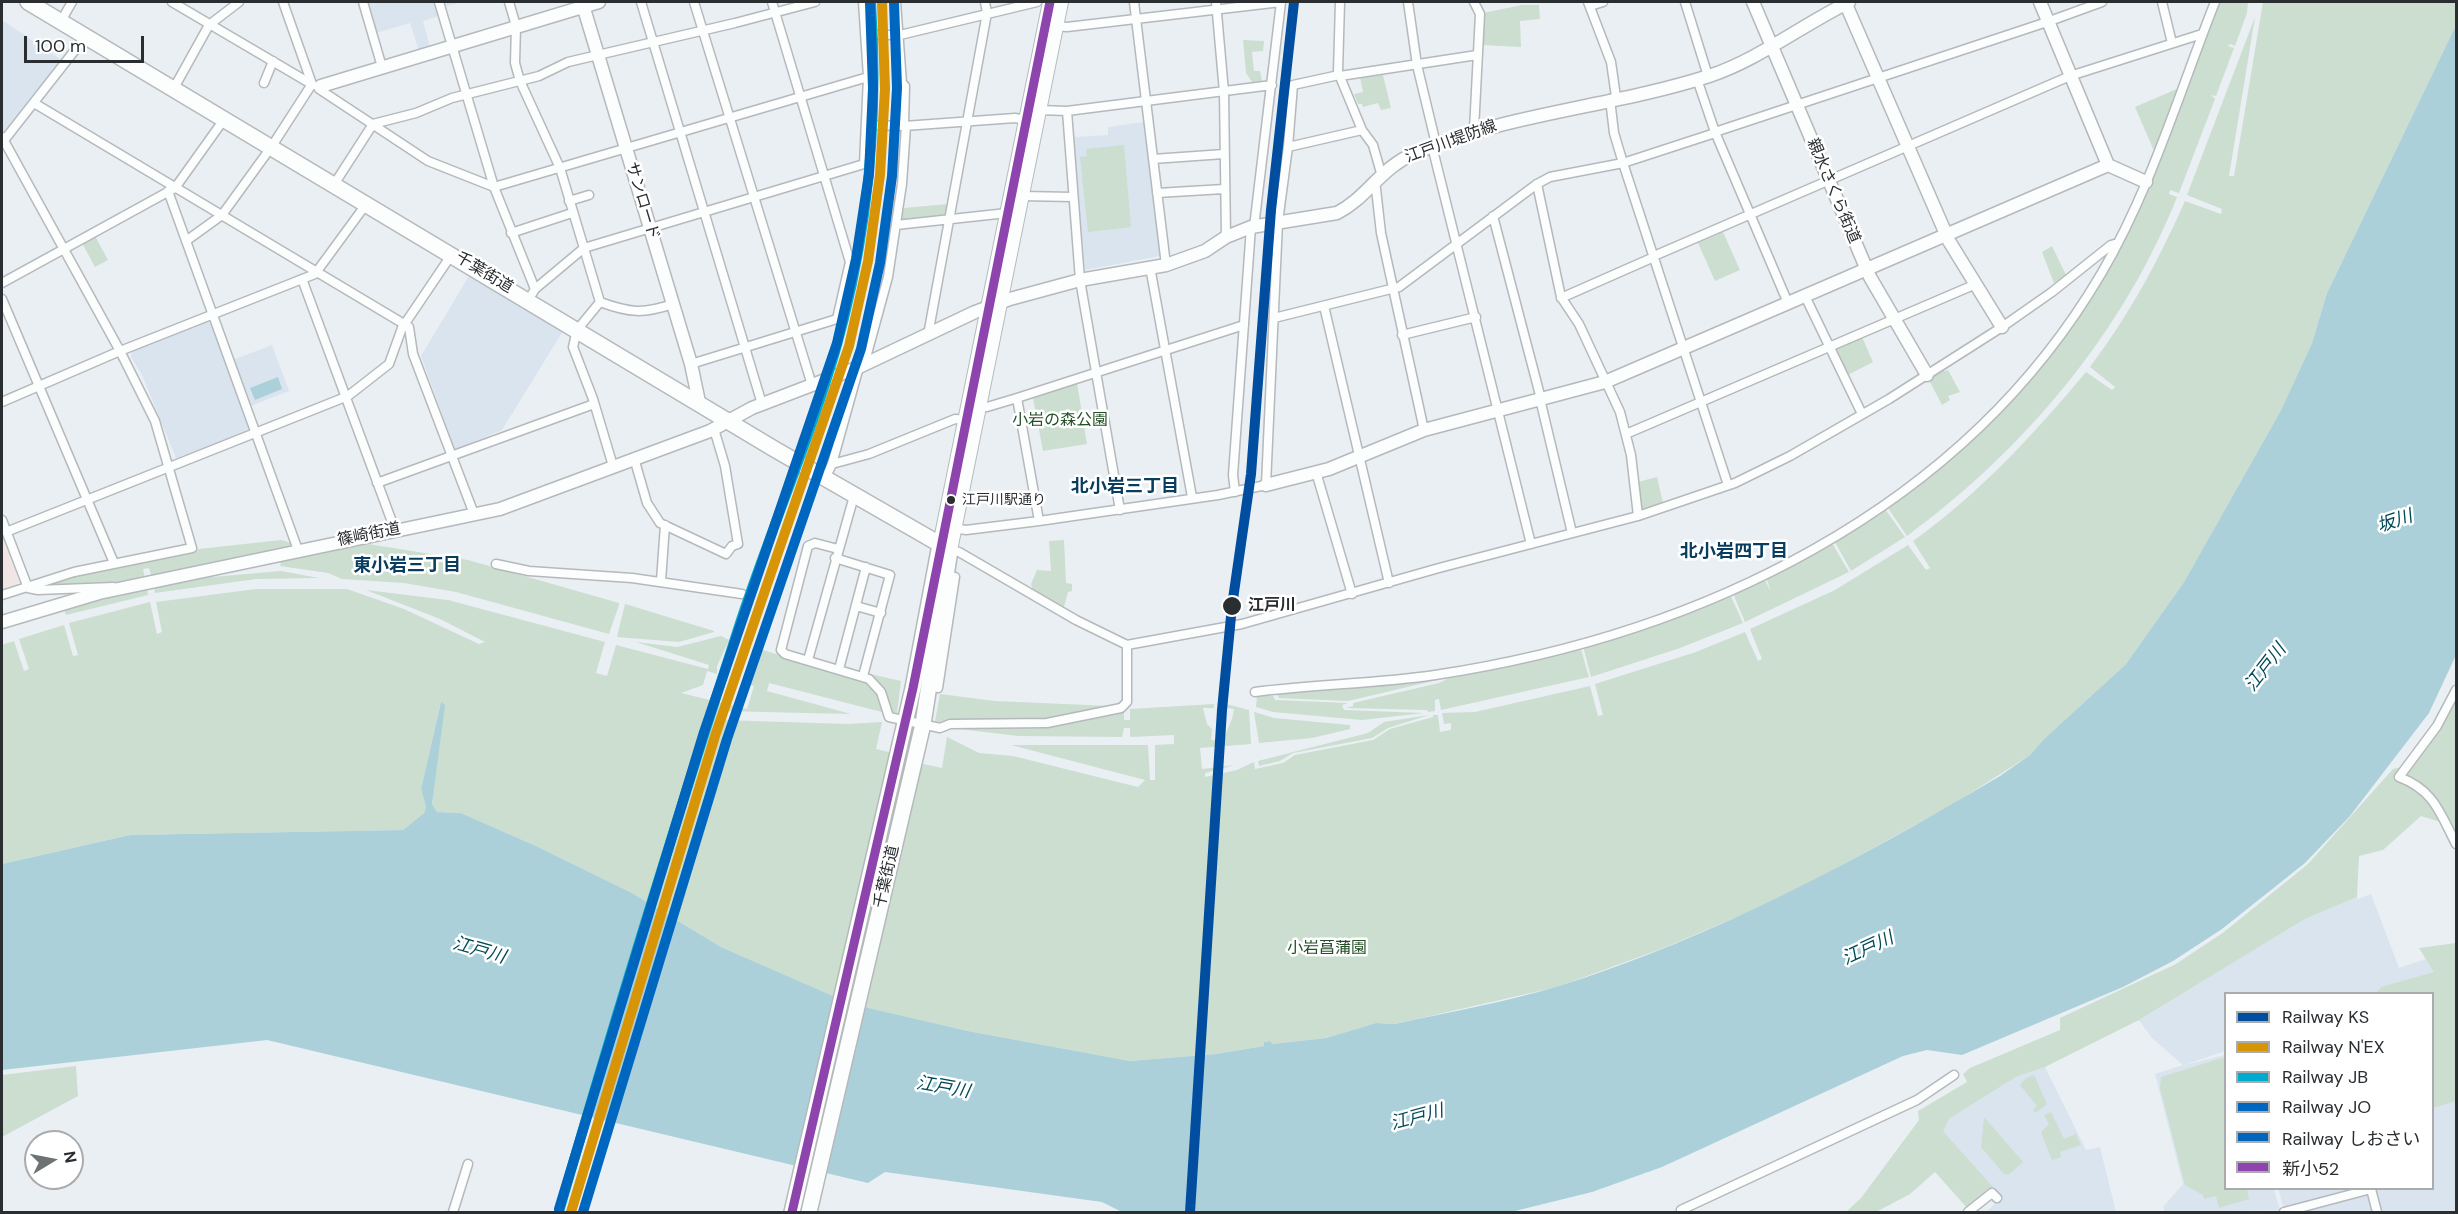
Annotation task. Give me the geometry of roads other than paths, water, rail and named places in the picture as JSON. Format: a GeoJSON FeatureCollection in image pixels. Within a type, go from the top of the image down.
{"type":"FeatureCollection","features":[{"type":"Feature","properties":{"kind":"highway","name":"千葉街道"},"geometry":{"type":"LineString","coordinates":[[28,2],[452,254],[532,295],[577,330],[854,496],[939,544],[946,576],[921,729],[811,1208]]}},
{"type":"Feature","properties":{"kind":"highway","name":"千葉街道"},"geometry":{"type":"LineString","coordinates":[[794,1206],[913,687],[913,656],[929,548],[939,544]]}},
{"type":"Feature","properties":{"kind":"main road"},"geometry":{"type":"LineString","coordinates":[[950,527],[966,420],[1021,196],[1056,26],[1047,2]]}},
{"type":"Feature","properties":{"kind":"main road"},"geometry":{"type":"LineString","coordinates":[[939,544],[950,527],[980,406],[1007,213],[1027,120],[1047,2]]}},
{"type":"Feature","properties":{"kind":"street"},"geometry":{"type":"LineString","coordinates":[[61,21],[72,2]]}},
{"type":"Feature","properties":{"kind":"street"},"geometry":{"type":"LineString","coordinates":[[172,2],[315,85],[428,161],[494,187],[868,77]]}},
{"type":"Feature","properties":{"kind":"street"},"geometry":{"type":"LineString","coordinates":[[174,88],[209,25],[238,2]]}},
{"type":"Feature","properties":{"kind":"street"},"geometry":{"type":"LineString","coordinates":[[283,2],[315,85]]}},
{"type":"Feature","properties":{"kind":"street"},"geometry":{"type":"LineString","coordinates":[[363,2],[382,67]]}},
{"type":"Feature","properties":{"kind":"street"},"geometry":{"type":"LineString","coordinates":[[439,2],[494,187],[532,295],[584,248],[864,164],[868,77],[863,2]]}},
{"type":"Feature","properties":{"kind":"street"},"geometry":{"type":"LineString","coordinates":[[509,2],[516,26],[515,63],[520,81],[560,168],[600,302]]}},
{"type":"Feature","properties":{"kind":"street"},"geometry":{"type":"LineString","coordinates":[[186,241],[222,216],[315,85],[382,67],[583,4],[599,2]]}},
{"type":"Feature","properties":{"kind":"street"},"geometry":{"type":"LineString","coordinates":[[641,2],[706,211],[762,404]]}},
{"type":"Feature","properties":{"kind":"street"},"geometry":{"type":"LineString","coordinates":[[694,2],[812,386]]}},
{"type":"Feature","properties":{"kind":"street"},"geometry":{"type":"LineString","coordinates":[[691,364],[837,319],[850,262],[772,2]]}},
{"type":"Feature","properties":{"kind":"street"},"geometry":{"type":"LineString","coordinates":[[335,183],[373,124],[416,113],[467,94],[539,76],[568,62],[815,2]]}},
{"type":"Feature","properties":{"kind":"street"},"geometry":{"type":"LineString","coordinates":[[825,478],[832,464],[888,277],[896,225],[905,126],[905,86],[896,2]]}},
{"type":"Feature","properties":{"kind":"street"},"geometry":{"type":"LineString","coordinates":[[928,335],[987,13],[985,2]]}},
{"type":"Feature","properties":{"kind":"street"},"geometry":{"type":"LineString","coordinates":[[866,36],[900,35],[987,13],[1047,2]]}},
{"type":"Feature","properties":{"kind":"street"},"geometry":{"type":"LineString","coordinates":[[1134,2],[1166,265]]}},
{"type":"Feature","properties":{"kind":"street"},"geometry":{"type":"LineString","coordinates":[[1056,26],[1067,27],[1136,19],[1217,6],[1281,2],[1253,227],[1233,475],[1235,492]]}},
{"type":"Feature","properties":{"kind":"street"},"geometry":{"type":"LineString","coordinates":[[1340,2],[1340,76],[1362,130],[1373,144],[1378,176],[1381,233],[1424,430]]}},
{"type":"Feature","properties":{"kind":"street"},"geometry":{"type":"LineString","coordinates":[[1407,2],[1417,65],[1434,145],[1531,544]]}},
{"type":"Feature","properties":{"kind":"street"},"geometry":{"type":"LineString","coordinates":[[1474,2],[1480,14],[1474,130]]}},
{"type":"Feature","properties":{"kind":"street"},"geometry":{"type":"LineString","coordinates":[[1603,2],[1589,4],[1611,62],[1614,133],[1728,485]]}},
{"type":"Feature","properties":{"kind":"street"},"geometry":{"type":"LineString","coordinates":[[1685,2],[1715,133],[1788,303]]}},
{"type":"Feature","properties":{"kind":"street","name":"親水さくら街道"},"geometry":{"type":"LineString","coordinates":[[1752,2],[1867,269],[1927,375]]}},
{"type":"Feature","properties":{"kind":"street"},"geometry":{"type":"LineString","coordinates":[[1847,2],[1947,235],[2002,327]]}},
{"type":"Feature","properties":{"kind":"street","name":"江戸川堤防線"},"geometry":{"type":"LineString","coordinates":[[728,421],[762,404],[861,366],[994,305],[1080,280],[1166,265],[1205,251],[1226,237],[1253,227],[1337,213],[1349,207],[1378,176],[1397,161],[1474,130],[1702,77],[1770,45],[1847,2]]}},
{"type":"Feature","properties":{"kind":"street"},"geometry":{"type":"LineString","coordinates":[[2040,2],[2108,165],[2146,182]]}},
{"type":"Feature","properties":{"kind":"street"},"geometry":{"type":"LineString","coordinates":[[1275,318],[1394,290],[1537,184],[1550,177],[1623,163],[2102,2]]}},
{"type":"Feature","properties":{"kind":"street"},"geometry":{"type":"LineString","coordinates":[[2162,2],[2172,43]]}},
{"type":"Feature","properties":{"kind":"street"},"geometry":{"type":"LineString","coordinates":[[1255,692],[1432,675],[1581,644],[1730,590],[1819,548],[1923,479],[2002,406],[2066,327],[2118,243],[2146,182],[2215,2]]}},
{"type":"Feature","properties":{"kind":"street","name":"サンロード"},"geometry":{"type":"LineString","coordinates":[[583,4],[691,364],[699,402]]}},
{"type":"Feature","properties":{"kind":"street"},"geometry":{"type":"LineString","coordinates":[[1217,6],[1224,93],[1226,237]]}},
{"type":"Feature","properties":{"kind":"street"},"geometry":{"type":"LineString","coordinates":[[1562,298],[2070,76],[2202,34]]}},
{"type":"Feature","properties":{"kind":"street"},"geometry":{"type":"LineString","coordinates":[[2,595],[74,572],[192,548],[156,422],[120,351],[2,140],[34,104],[86,36]]}},
{"type":"Feature","properties":{"kind":"street"},"geometry":{"type":"LineString","coordinates":[[1266,485],[1278,222],[1293,85],[1477,56]]}},
{"type":"Feature","properties":{"kind":"street"},"geometry":{"type":"LineString","coordinates":[[264,82],[273,61]]}},
{"type":"Feature","properties":{"kind":"street"},"geometry":{"type":"LineString","coordinates":[[1039,110],[1067,111],[1272,86]]}},
{"type":"Feature","properties":{"kind":"street"},"geometry":{"type":"LineString","coordinates":[[34,104],[171,190],[222,216],[409,327],[413,354],[474,514]]}},
{"type":"Feature","properties":{"kind":"street"},"geometry":{"type":"LineString","coordinates":[[1067,111],[1080,280],[1120,510]]}},
{"type":"Feature","properties":{"kind":"street"},"geometry":{"type":"LineString","coordinates":[[2,283],[171,190],[226,118]]}},
{"type":"Feature","properties":{"kind":"street"},"geometry":{"type":"LineString","coordinates":[[866,125],[905,126],[1015,118],[1027,120]]}},
{"type":"Feature","properties":{"kind":"street"},"geometry":{"type":"LineString","coordinates":[[1288,147],[1362,130]]}},
{"type":"Feature","properties":{"kind":"street"},"geometry":{"type":"LineString","coordinates":[[1153,159],[1224,154]]}},
{"type":"Feature","properties":{"kind":"street"},"geometry":{"type":"LineString","coordinates":[[950,527],[966,530],[1235,492],[1316,472],[1424,430],[1605,382],[2108,165]]}},
{"type":"Feature","properties":{"kind":"street"},"geometry":{"type":"LineString","coordinates":[[1537,184],[1562,298],[1579,324],[1620,412],[1626,434],[1638,516]]}},
{"type":"Feature","properties":{"kind":"street"},"geometry":{"type":"LineString","coordinates":[[1157,193],[1224,189]]}},
{"type":"Feature","properties":{"kind":"street"},"geometry":{"type":"LineString","coordinates":[[171,190],[186,241],[298,550]]}},
{"type":"Feature","properties":{"kind":"street"},"geometry":{"type":"LineString","coordinates":[[569,201],[589,195]]}},
{"type":"Feature","properties":{"kind":"street"},"geometry":{"type":"LineString","coordinates":[[1021,196],[1073,197]]}},
{"type":"Feature","properties":{"kind":"street"},"geometry":{"type":"LineString","coordinates":[[2,402],[120,351],[317,272],[368,203]]}},
{"type":"Feature","properties":{"kind":"street"},"geometry":{"type":"LineString","coordinates":[[511,233],[572,213]]}},
{"type":"Feature","properties":{"kind":"street"},"geometry":{"type":"LineString","coordinates":[[896,225],[1007,213]]}},
{"type":"Feature","properties":{"kind":"street"},"geometry":{"type":"LineString","coordinates":[[1493,216],[1572,533]]}},
{"type":"Feature","properties":{"kind":"street"},"geometry":{"type":"LineString","coordinates":[[939,544],[959,552],[1076,620],[1127,645],[1216,631],[1638,516],[1728,485],[1790,456],[1927,375],[2002,327],[2052,292],[2111,245],[2118,243]]}},
{"type":"Feature","properties":{"kind":"street"},"geometry":{"type":"LineString","coordinates":[[6,532],[344,398],[389,364],[404,324],[452,254]]}},
{"type":"Feature","properties":{"kind":"street"},"geometry":{"type":"LineString","coordinates":[[1150,267],[1192,497]]}},
{"type":"Feature","properties":{"kind":"street"},"geometry":{"type":"LineString","coordinates":[[302,279],[344,398],[395,530]]}},
{"type":"Feature","properties":{"kind":"street"},"geometry":{"type":"LineString","coordinates":[[1626,434],[1976,284]]}},
{"type":"Feature","properties":{"kind":"street"},"geometry":{"type":"LineString","coordinates":[[1805,296],[1862,414]]}},
{"type":"Feature","properties":{"kind":"street"},"geometry":{"type":"LineString","coordinates":[[2,298],[114,563]]}},
{"type":"Feature","properties":{"kind":"street"},"geometry":{"type":"LineString","coordinates":[[600,302],[623,310],[646,312],[673,304]]}},
{"type":"Feature","properties":{"kind":"street"},"geometry":{"type":"LineString","coordinates":[[600,302],[577,330],[573,347],[613,466]]}},
{"type":"Feature","properties":{"kind":"street"},"geometry":{"type":"LineString","coordinates":[[1324,306],[1389,583]]}},
{"type":"Feature","properties":{"kind":"street"},"geometry":{"type":"LineString","coordinates":[[1402,335],[1476,317]]}},
{"type":"Feature","properties":{"kind":"street"},"geometry":{"type":"LineString","coordinates":[[980,406],[987,407],[1017,398],[1244,325]]}},
{"type":"Feature","properties":{"kind":"street"},"geometry":{"type":"LineString","coordinates":[[1017,398],[1039,521]]}},
{"type":"Feature","properties":{"kind":"street"},"geometry":{"type":"LineString","coordinates":[[377,483],[594,404]]}},
{"type":"Feature","properties":{"kind":"street"},"geometry":{"type":"LineString","coordinates":[[832,464],[869,454],[955,419],[966,420]]}},
{"type":"Feature","properties":{"kind":"street","name":"篠崎街道"},"geometry":{"type":"LineString","coordinates":[[2,622],[124,587],[500,509],[714,429],[728,421]]}},
{"type":"Feature","properties":{"kind":"street"},"geometry":{"type":"LineString","coordinates":[[634,458],[647,503],[665,525],[726,554],[732,546],[738,544],[725,466],[714,429]]}},
{"type":"Feature","properties":{"kind":"street"},"geometry":{"type":"LineString","coordinates":[[1316,472],[1352,594]]}},
{"type":"Feature","properties":{"kind":"street"},"geometry":{"type":"LineString","coordinates":[[808,660],[854,496]]}},
{"type":"Feature","properties":{"kind":"street"},"geometry":{"type":"LineString","coordinates":[[2,520],[28,588]]}},
{"type":"Feature","properties":{"kind":"street"},"geometry":{"type":"LineString","coordinates":[[661,581],[665,525]]}},
{"type":"Feature","properties":{"kind":"street"},"geometry":{"type":"LineString","coordinates":[[838,549],[815,543],[808,546],[790,610],[782,650],[785,654],[863,676],[881,692],[889,717],[904,725],[921,729],[940,728],[951,724],[1047,723],[1126,706],[1127,645]]}},
{"type":"Feature","properties":{"kind":"street"},"geometry":{"type":"LineString","coordinates":[[835,558],[890,575],[863,676]]}},
{"type":"Feature","properties":{"kind":"street"},"geometry":{"type":"LineString","coordinates":[[496,564],[529,571],[661,581],[742,594]]}},
{"type":"Feature","properties":{"kind":"street"},"geometry":{"type":"LineString","coordinates":[[839,669],[866,567]]}},
{"type":"Feature","properties":{"kind":"street"},"geometry":{"type":"LineString","coordinates":[[938,688],[955,578],[946,576]]}},
{"type":"Feature","properties":{"kind":"street"},"geometry":{"type":"LineString","coordinates":[[28,588],[38,590],[98,586],[124,587]]}},
{"type":"Feature","properties":{"kind":"street"},"geometry":{"type":"LineString","coordinates":[[856,606],[881,613]]}},
{"type":"Feature","properties":{"kind":"street"},"geometry":{"type":"LineString","coordinates":[[2457,690],[2437,726],[2399,777],[2420,786],[2430,796],[2457,844]]}},
{"type":"Feature","properties":{"kind":"street"},"geometry":{"type":"LineString","coordinates":[[1681,1210],[1917,1100],[1954,1075]]}},
{"type":"Feature","properties":{"kind":"street"},"geometry":{"type":"LineString","coordinates":[[453,1212],[468,1164]]}},
{"type":"Feature","properties":{"kind":"street"},"geometry":{"type":"LineString","coordinates":[[2284,1212],[2367,1190]]}},
{"type":"Feature","properties":{"kind":"street"},"geometry":{"type":"LineString","coordinates":[[2371,1190],[2377,1212]]}},
{"type":"Feature","properties":{"kind":"street"},"geometry":{"type":"LineString","coordinates":[[1968,1212],[1992,1193],[1997,1198]]}},
{"type":"Feature","properties":{"kind":"water","name":"坂川"},"geometry":{"type":"Polygon","coordinates":[[[2456,25],[2456,655],[2429,713],[2350,816],[2305,863],[2222,929],[2173,961],[2123,987],[1962,1055],[1927,1050],[1903,1056],[1662,1167],[1592,1192],[1511,1212],[1122,1212],[1102,1202],[885,1172],[868,1183],[267,1040],[2,1070],[2,864],[130,835],[403,830],[424,813],[426,807],[421,789],[441,702],[445,705],[432,804],[437,812],[461,813],[536,846],[632,893],[721,947],[851,1004],[968,1031],[1130,1061],[1216,1054],[1264,1046],[1264,1042],[1271,1041],[1272,1044],[1326,1038],[1376,1023],[1395,1024],[1519,997],[1559,986],[1674,944],[1786,894],[1894,837],[2000,776],[2030,755],[2043,740],[2126,664],[2184,582],[2280,412],[2312,343],[2327,293],[2456,25]]]}},
{"type":"Feature","properties":{"kind":"water"},"geometry":{"type":"Polygon","coordinates":[[[278,377],[282,389],[255,400],[250,388],[278,377]]]}},
{"type":"Feature","properties":{"kind":"rail line","name":"JB"},"geometry":{"type":"LineString","coordinates":[[559,1212],[692,772],[739,626],[801,455],[835,352],[856,266],[868,178],[873,91],[871,2]]}},
{"type":"Feature","properties":{"kind":"rail line","name":"N'EX"},"geometry":{"type":"LineString","coordinates":[[571,1212],[715,736],[849,346],[868,261],[880,175],[885,89],[882,2]]}},
{"type":"Feature","properties":{"kind":"rail line","name":"JO"},"geometry":{"type":"LineString","coordinates":[[583,1212],[727,739],[861,349],[880,263],[892,176],[897,88],[894,2]]}},
{"type":"Feature","properties":{"kind":"rail line","name":"KS"},"geometry":{"type":"LineString","coordinates":[[1190,1212],[1222,710],[1232,606],[1251,474],[1271,210],[1294,2]]}},
{"type":"Feature","properties":{"kind":"rail line","name":"しおさい"},"geometry":{"type":"LineString","coordinates":[[559,1209],[704,732],[837,343],[856,259],[869,174],[873,88],[870,3]]}},
{"type":"Feature","properties":{"kind":"place","name":"江戸川駅通り"},"geometry":{"type":"Point","coordinates":[951,500]}},
{"type":"Feature","properties":{"kind":"place","name":"江戸川"},"geometry":{"type":"Point","coordinates":[1232,606]}},
{"type":"Feature","properties":{"kind":"district","name":"北小岩三丁目"},"geometry":{"type":"Point","coordinates":[1125,487]}},
{"type":"Feature","properties":{"kind":"district","name":"北小岩四丁目"},"geometry":{"type":"Point","coordinates":[1734,552]}},
{"type":"Feature","properties":{"kind":"district","name":"東小岩三丁目"},"geometry":{"type":"Point","coordinates":[407,566]}},
{"type":"Feature","properties":{"kind":"park label","name":"小岩の森公園"},"geometry":{"type":"Point","coordinates":[1060,421]}},
{"type":"Feature","properties":{"kind":"park label","name":"小岩菖蒲園"},"geometry":{"type":"Point","coordinates":[1327,949]}}]}
